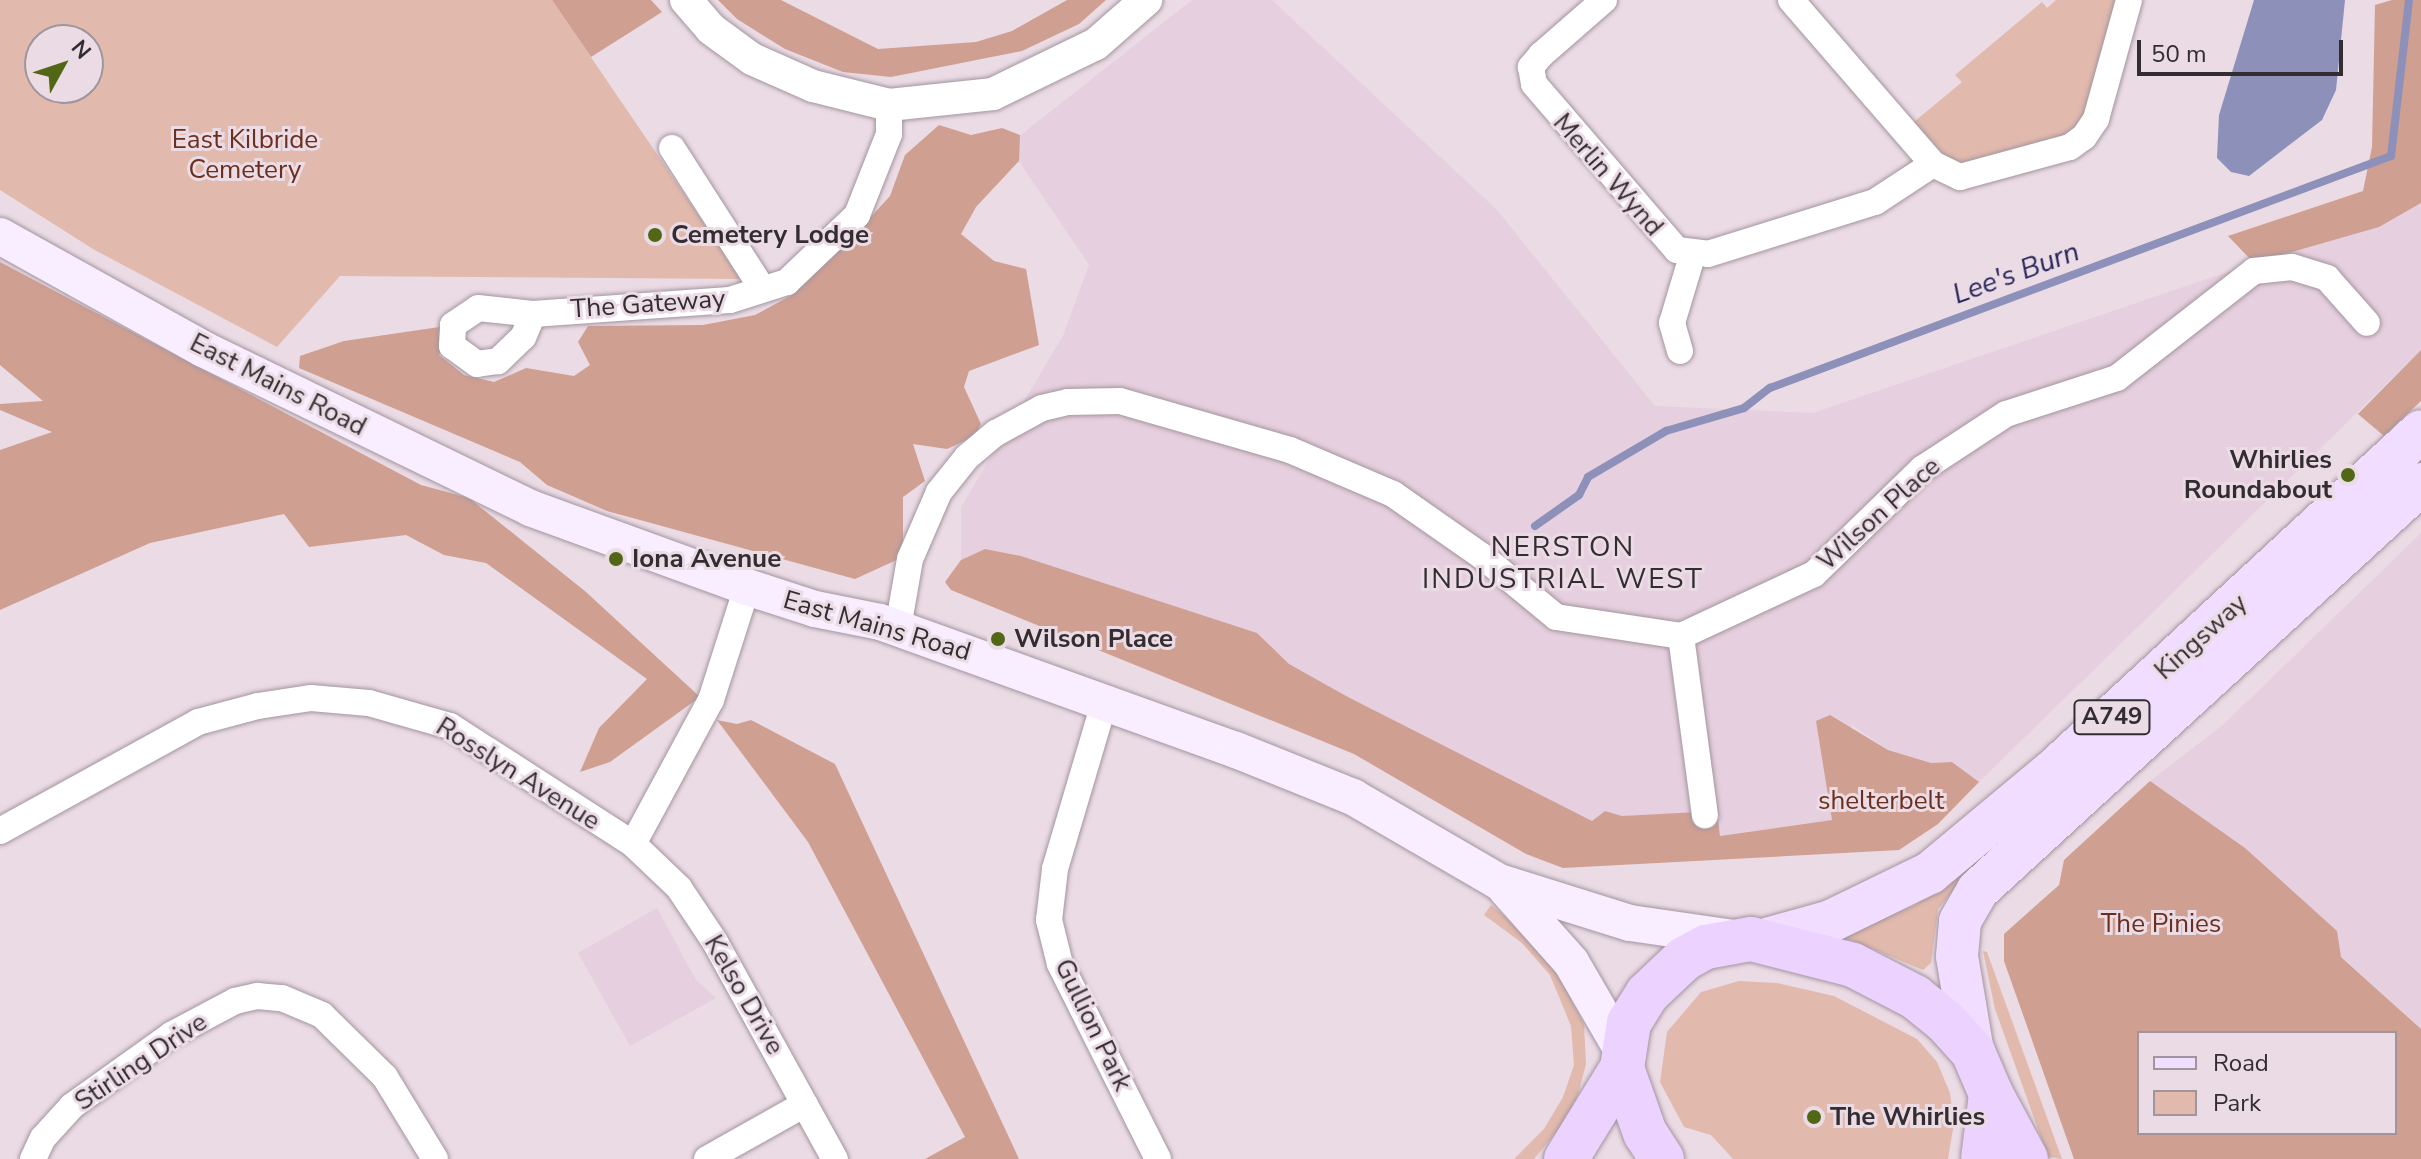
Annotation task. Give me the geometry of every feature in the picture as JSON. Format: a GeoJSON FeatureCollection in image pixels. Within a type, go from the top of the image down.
{"type":"FeatureCollection","features":[{"type":"Feature","properties":{"kind":"highway"},"geometry":{"type":"LineString","coordinates":[[1566,1159],[1622,1059],[1629,1023],[1668,971],[1706,947],[1757,940],[1882,978],[1925,1005],[1973,1052],[1991,1094],[2026,1159]]}},
{"type":"Feature","properties":{"kind":"highway"},"geometry":{"type":"LineString","coordinates":[[1622,1059],[1645,1133],[1662,1159]]}},
{"type":"Feature","properties":{"kind":"highway"},"geometry":{"type":"LineString","coordinates":[[1983,1159],[1991,1094]]}},
{"type":"Feature","properties":{"kind":"main road","name":"East Mains Road"},"geometry":{"type":"LineString","coordinates":[[0,236],[203,349],[324,411],[530,508],[747,587],[898,628],[1105,700],[1353,797],[1499,882],[1630,923],[1757,940]]}},
{"type":"Feature","properties":{"kind":"main road","name":"Kingsway"},"geometry":{"type":"LineString","coordinates":[[1973,1052],[1960,990],[1960,921],[1988,878],[2069,780],[2421,431]]}},
{"type":"Feature","properties":{"kind":"main road","name":"Kingsway"},"geometry":{"type":"LineString","coordinates":[[1757,940],[1831,921],[1930,873],[2069,780],[2421,484]]}},
{"type":"Feature","properties":{"kind":"main road","name":"East Mains Road"},"geometry":{"type":"LineString","coordinates":[[1499,882],[1571,962],[1622,1059]]}},
{"type":"Feature","properties":{"kind":"street"},"geometry":{"type":"LineString","coordinates":[[686,0],[711,29],[752,59],[813,86],[889,105],[993,94],[1096,44],[1146,0]]}},
{"type":"Feature","properties":{"kind":"street","name":"Merlin Wynd"},"geometry":{"type":"LineString","coordinates":[[1604,0],[1541,55],[1531,67],[1534,84],[1661,237],[1677,250],[1708,254],[1875,202],[1933,164]]}},
{"type":"Feature","properties":{"kind":"street"},"geometry":{"type":"LineString","coordinates":[[1791,0],[1933,164],[1960,177],[2070,147],[2084,137],[2096,119],[2129,0]]}},
{"type":"Feature","properties":{"kind":"street","name":"The Gateway"},"geometry":{"type":"LineString","coordinates":[[533,314],[730,300],[787,282],[857,215],[889,134],[889,105]]}},
{"type":"Feature","properties":{"kind":"street"},"geometry":{"type":"LineString","coordinates":[[672,148],[762,288]]}},
{"type":"Feature","properties":{"kind":"street"},"geometry":{"type":"LineString","coordinates":[[1680,351],[1672,323],[1693,253]]}},
{"type":"Feature","properties":{"kind":"street","name":"Wilson Place"},"geometry":{"type":"LineString","coordinates":[[1681,636],[1814,574],[1922,469],[2006,414],[2117,378],[2254,271],[2292,267],[2327,278],[2367,323]]}},
{"type":"Feature","properties":{"kind":"street"},"geometry":{"type":"LineString","coordinates":[[898,628],[921,526],[967,457],[996,433],[1042,408],[1093,400],[1120,401],[1237,433],[1393,494],[1482,556],[1556,617],[1681,636],[1705,815]]}},
{"type":"Feature","properties":{"kind":"street"},"geometry":{"type":"LineString","coordinates":[[633,844],[711,700],[747,587]]}},
{"type":"Feature","properties":{"kind":"street","name":"Rosslyn Avenue"},"geometry":{"type":"LineString","coordinates":[[0,831],[198,722],[311,698],[369,703],[450,726],[633,844]]}},
{"type":"Feature","properties":{"kind":"street","name":"Gullion Park"},"geometry":{"type":"LineString","coordinates":[[1105,700],[1055,869],[1049,920],[1060,964],[1158,1159]]}},
{"type":"Feature","properties":{"kind":"street","name":"Kelso Drive"},"geometry":{"type":"LineString","coordinates":[[633,844],[679,888],[715,942],[835,1159]]}},
{"type":"Feature","properties":{"kind":"street","name":"Stirling Drive"},"geometry":{"type":"LineString","coordinates":[[33,1159],[43,1138],[72,1106],[158,1044],[235,1001],[257,996],[282,998],[322,1015],[385,1077],[435,1159]]}},
{"type":"Feature","properties":{"kind":"street"},"geometry":{"type":"LineString","coordinates":[[707,1159],[805,1104]]}},
{"type":"Feature","properties":{"kind":"shaded area"},"geometry":{"type":"Polygon","coordinates":[[[1192,0],[1272,0],[1497,210],[1655,406],[1813,413],[2254,263],[2379,227],[2421,203],[2421,350],[1979,782],[1952,762],[1931,763],[1888,750],[1852,725],[1833,820],[1720,836],[1717,812],[1622,816],[1605,811],[1592,822],[1289,664],[1257,633],[1021,556],[985,549],[961,560],[961,507],[1063,336],[1089,265],[1008,145],[1192,0]]]}},
{"type":"Feature","properties":{"kind":"shaded area"},"geometry":{"type":"Polygon","coordinates":[[[2421,533],[2421,1029],[2150,781],[2224,724],[2421,533]]]}},
{"type":"Feature","properties":{"kind":"shaded area"},"geometry":{"type":"Polygon","coordinates":[[[657,908],[696,980],[716,998],[630,1046],[578,953],[657,908]]]}},
{"type":"Feature","properties":{"kind":"green space","name":"East Kilbride Cemetery"},"geometry":{"type":"Polygon","coordinates":[[[0,0],[552,0],[742,279],[340,276],[277,347],[93,249],[0,190],[0,0]]]}},
{"type":"Feature","properties":{"kind":"green space"},"geometry":{"type":"Polygon","coordinates":[[[552,0],[651,0],[662,12],[591,57],[552,0]]]}},
{"type":"Feature","properties":{"kind":"green space"},"geometry":{"type":"Polygon","coordinates":[[[718,0],[781,0],[878,49],[976,42],[1012,31],[1067,0],[1106,0],[1079,24],[1022,51],[891,77],[843,72],[785,49],[737,19],[718,0]]]}},
{"type":"Feature","properties":{"kind":"green space"},"geometry":{"type":"Polygon","coordinates":[[[2056,0],[2115,0],[2118,15],[2084,122],[2064,135],[1961,164],[1950,162],[1914,122],[1962,82],[1955,75],[2042,2],[2047,8],[2056,0]]]}},
{"type":"Feature","properties":{"kind":"green space"},"geometry":{"type":"Polygon","coordinates":[[[2392,0],[2421,0],[2421,203],[2379,227],[2254,263],[2228,236],[2363,191],[2372,147],[2375,5],[2392,0]]]}},
{"type":"Feature","properties":{"kind":"green space"},"geometry":{"type":"Polygon","coordinates":[[[939,125],[971,135],[1002,128],[1020,135],[1019,161],[976,207],[961,234],[994,261],[1026,269],[1039,345],[969,371],[964,387],[981,424],[975,436],[947,449],[913,444],[925,481],[903,497],[903,557],[855,579],[607,511],[547,485],[520,462],[299,368],[300,356],[344,341],[453,325],[439,355],[464,375],[494,382],[526,368],[574,376],[590,365],[578,342],[588,326],[703,325],[755,315],[792,295],[846,244],[890,196],[905,155],[939,125]]]}},
{"type":"Feature","properties":{"kind":"green space"},"geometry":{"type":"Polygon","coordinates":[[[0,262],[421,485],[469,498],[586,592],[700,697],[610,762],[580,772],[599,728],[647,679],[486,563],[444,555],[406,535],[309,547],[284,514],[150,543],[0,610],[0,450],[52,432],[0,410],[0,404],[43,401],[0,365],[0,262]]]}},
{"type":"Feature","properties":{"kind":"green space"},"geometry":{"type":"Polygon","coordinates":[[[2421,350],[2421,401],[2384,436],[2358,414],[2421,350]]]}},
{"type":"Feature","properties":{"kind":"green space","name":"shelterbelt"},"geometry":{"type":"Polygon","coordinates":[[[985,549],[1021,556],[1257,633],[1289,664],[1592,821],[1605,811],[1622,816],[1717,811],[1720,836],[1832,820],[1816,721],[1830,715],[1888,750],[1931,763],[1952,762],[1979,782],[1938,824],[1899,850],[1563,868],[1526,854],[1354,754],[951,590],[945,582],[961,560],[985,549]]]}},
{"type":"Feature","properties":{"kind":"green space"},"geometry":{"type":"Polygon","coordinates":[[[717,720],[737,724],[751,720],[835,764],[1019,1159],[925,1159],[965,1137],[808,842],[717,720]]]}},
{"type":"Feature","properties":{"kind":"green space","name":"The Pinies"},"geometry":{"type":"Polygon","coordinates":[[[2150,781],[2245,848],[2337,931],[2341,957],[2421,1029],[2421,1159],[2074,1159],[2004,961],[2004,934],[2059,885],[2064,860],[2150,781]]]}},
{"type":"Feature","properties":{"kind":"green space"},"geometry":{"type":"Polygon","coordinates":[[[1958,875],[1962,880],[1938,909],[1931,963],[1923,970],[1841,936],[1913,906],[1958,875]]]}},
{"type":"Feature","properties":{"kind":"green space"},"geometry":{"type":"Polygon","coordinates":[[[1491,905],[1544,948],[1584,1024],[1586,1064],[1578,1095],[1566,1120],[1534,1159],[1514,1159],[1544,1129],[1563,1097],[1574,1065],[1571,1026],[1550,975],[1522,943],[1484,915],[1491,905]]]}},
{"type":"Feature","properties":{"kind":"green space"},"geometry":{"type":"Polygon","coordinates":[[[1983,951],[1987,952],[2062,1159],[2048,1157],[1995,1009],[1983,951]]]}},
{"type":"Feature","properties":{"kind":"green space"},"geometry":{"type":"Polygon","coordinates":[[[1739,981],[1777,983],[1834,996],[1917,1039],[1937,1062],[1950,1093],[1954,1123],[1948,1159],[1733,1159],[1711,1135],[1684,1127],[1660,1082],[1667,1032],[1701,992],[1739,981]]]}},
{"type":"Feature","properties":{"kind":"water"},"geometry":{"type":"Polygon","coordinates":[[[2254,0],[2345,0],[2336,90],[2322,120],[2249,176],[2231,172],[2217,158],[2219,115],[2254,0]]]}},
{"type":"Feature","properties":{"kind":"waterway","name":"Lee's Burn"},"geometry":{"type":"LineString","coordinates":[[1535,526],[1579,495],[1588,477],[1666,431],[1744,408],[1770,388],[2391,156],[2409,0]]}},
{"type":"Feature","properties":{"kind":"place","name":"Cemetery Lodge"},"geometry":{"type":"Point","coordinates":[655,235]}},
{"type":"Feature","properties":{"kind":"place","name":"Whirlies Roundabout"},"geometry":{"type":"Point","coordinates":[2348,475]}},
{"type":"Feature","properties":{"kind":"place","name":"Iona Avenue"},"geometry":{"type":"Point","coordinates":[616,559]}},
{"type":"Feature","properties":{"kind":"place","name":"Wilson Place"},"geometry":{"type":"Point","coordinates":[998,639]}},
{"type":"Feature","properties":{"kind":"place","name":"The Whirlies"},"geometry":{"type":"Point","coordinates":[1814,1117]}},
{"type":"Feature","properties":{"kind":"district","name":"NERSTON INDUSTRIAL WEST"},"geometry":{"type":"Point","coordinates":[1563,563]}}]}
